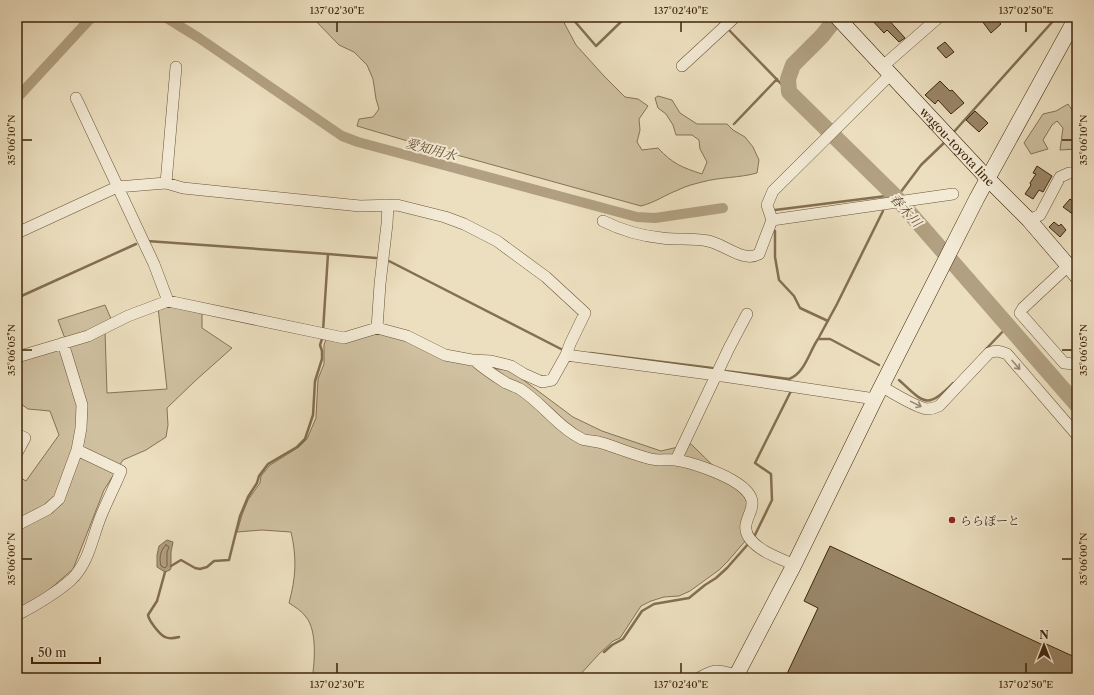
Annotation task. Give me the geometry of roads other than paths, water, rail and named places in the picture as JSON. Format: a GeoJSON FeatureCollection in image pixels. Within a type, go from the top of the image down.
{"type":"FeatureCollection","features":[{"type":"Feature","properties":{"kind":"street"},"geometry":{"type":"LineString","coordinates":[[603,221],[621,230],[662,238],[687,238],[709,241],[742,256],[752,258],[759,254],[772,220],[767,205],[773,191],[939,17]]}},
{"type":"Feature","properties":{"kind":"street","name":"wagou-toyota line"},"geometry":{"type":"LineString","coordinates":[[838,18],[988,179],[1029,220],[1073,271]]}},
{"type":"Feature","properties":{"kind":"street"},"geometry":{"type":"LineString","coordinates":[[699,678],[711,671],[719,670],[735,677],[794,565],[942,265],[1003,148],[1073,22]]}},
{"type":"Feature","properties":{"kind":"street"},"geometry":{"type":"LineString","coordinates":[[682,66],[728,24]]}},
{"type":"Feature","properties":{"kind":"street"},"geometry":{"type":"LineString","coordinates":[[166,183],[176,67]]}},
{"type":"Feature","properties":{"kind":"street"},"geometry":{"type":"LineString","coordinates":[[76,98],[116,187],[154,264],[168,300]]}},
{"type":"Feature","properties":{"kind":"street"},"geometry":{"type":"LineString","coordinates":[[1029,220],[1040,214],[1060,177],[1069,173],[1077,173]]}},
{"type":"Feature","properties":{"kind":"street"},"geometry":{"type":"LineString","coordinates":[[17,233],[116,187],[166,183],[183,188],[360,206],[397,205],[445,217],[464,224],[497,241],[546,276],[585,313],[566,355],[552,380],[542,382],[511,366],[491,361],[474,360],[445,355],[407,336],[377,328],[344,338],[168,300],[128,316],[88,336],[17,357]]}},
{"type":"Feature","properties":{"kind":"street"},"geometry":{"type":"LineString","coordinates":[[772,220],[952,194]]}},
{"type":"Feature","properties":{"kind":"street"},"geometry":{"type":"LineString","coordinates":[[377,328],[388,206]]}},
{"type":"Feature","properties":{"kind":"street"},"geometry":{"type":"LineString","coordinates":[[1073,271],[1023,308],[1020,313],[1064,363],[1074,364],[1077,361]]}},
{"type":"Feature","properties":{"kind":"street"},"geometry":{"type":"LineString","coordinates":[[676,460],[729,348],[747,314]]}},
{"type":"Feature","properties":{"kind":"street"},"geometry":{"type":"LineString","coordinates":[[17,525],[48,509],[58,499],[77,450],[81,428],[82,405],[63,343]]}},
{"type":"Feature","properties":{"kind":"street"},"geometry":{"type":"LineString","coordinates":[[566,355],[716,375],[878,393],[929,409],[939,406],[989,354],[995,351],[1001,351],[1007,354],[1077,435]]}},
{"type":"Feature","properties":{"kind":"street"},"geometry":{"type":"LineString","coordinates":[[474,360],[486,370],[520,390],[582,439],[595,441],[652,459],[676,460],[732,480],[751,494],[753,499],[746,525],[747,533],[750,539],[758,547],[794,565]]}},
{"type":"Feature","properties":{"kind":"street"},"geometry":{"type":"LineString","coordinates":[[17,434],[25,438],[17,453]]}},
{"type":"Feature","properties":{"kind":"street"},"geometry":{"type":"LineString","coordinates":[[17,615],[47,598],[71,579],[79,570],[89,552],[100,518],[121,471],[77,450]]}},
{"type":"Feature","properties":{"kind":"water"},"geometry":{"type":"Polygon","coordinates":[[[167,540],[173,542],[171,552],[171,568],[165,572],[157,567],[157,555],[159,546],[167,540]]]}},
{"type":"Feature","properties":{"kind":"waterway","name":"愛知用水"},"geometry":{"type":"LineString","coordinates":[[17,98],[89,20],[94,17]]}},
{"type":"Feature","properties":{"kind":"waterway","name":"愛知用水"},"geometry":{"type":"LineString","coordinates":[[165,17],[199,38],[342,136],[358,142],[637,217],[655,218],[723,208]]}},
{"type":"Feature","properties":{"kind":"waterway"},"geometry":{"type":"LineString","coordinates":[[571,17],[596,46],[626,17]]}},
{"type":"Feature","properties":{"kind":"waterway"},"geometry":{"type":"LineString","coordinates":[[716,17],[723,24]]}},
{"type":"Feature","properties":{"kind":"waterway","name":"春木川"},"geometry":{"type":"LineString","coordinates":[[837,17],[822,36],[793,65],[788,79],[789,92],[894,195],[1077,405]]}},
{"type":"Feature","properties":{"kind":"waterway"},"geometry":{"type":"LineString","coordinates":[[952,134],[1054,20],[1070,18]]}},
{"type":"Feature","properties":{"kind":"waterway"},"geometry":{"type":"LineString","coordinates":[[728,29],[789,92]]}},
{"type":"Feature","properties":{"kind":"waterway"},"geometry":{"type":"LineString","coordinates":[[734,124],[777,79]]}},
{"type":"Feature","properties":{"kind":"waterway"},"geometry":{"type":"LineString","coordinates":[[775,210],[900,193],[921,165],[946,141]]}},
{"type":"Feature","properties":{"kind":"waterway"},"geometry":{"type":"LineString","coordinates":[[818,339],[883,211]]}},
{"type":"Feature","properties":{"kind":"waterway"},"geometry":{"type":"LineString","coordinates":[[775,231],[775,257],[779,280],[794,296],[800,308],[828,321]]}},
{"type":"Feature","properties":{"kind":"waterway"},"geometry":{"type":"LineString","coordinates":[[147,241],[376,258]]}},
{"type":"Feature","properties":{"kind":"waterway"},"geometry":{"type":"LineString","coordinates":[[17,298],[136,244]]}},
{"type":"Feature","properties":{"kind":"waterway"},"geometry":{"type":"LineString","coordinates":[[323,331],[328,254]]}},
{"type":"Feature","properties":{"kind":"waterway"},"geometry":{"type":"LineString","coordinates":[[389,261],[561,349]]}},
{"type":"Feature","properties":{"kind":"waterway"},"geometry":{"type":"LineString","coordinates":[[986,349],[1008,326]]}},
{"type":"Feature","properties":{"kind":"waterway"},"geometry":{"type":"LineString","coordinates":[[171,566],[181,560],[195,568],[200,569],[207,567],[214,561],[229,560],[240,516],[259,476],[268,464],[297,447],[305,439],[313,415],[315,381],[322,359],[320,345],[323,336]]}},
{"type":"Feature","properties":{"kind":"waterway"},"geometry":{"type":"LineString","coordinates":[[725,371],[789,379],[803,367],[818,339],[830,339],[879,365]]}},
{"type":"Feature","properties":{"kind":"waterway"},"geometry":{"type":"LineString","coordinates":[[590,353],[712,368]]}},
{"type":"Feature","properties":{"kind":"waterway"},"geometry":{"type":"LineString","coordinates":[[899,380],[914,394],[926,400],[931,400],[937,397],[953,383]]}},
{"type":"Feature","properties":{"kind":"waterway"},"geometry":{"type":"LineString","coordinates":[[754,537],[772,500],[771,474],[755,463],[791,391]]}},
{"type":"Feature","properties":{"kind":"waterway"},"geometry":{"type":"LineString","coordinates":[[604,652],[612,645],[623,639],[642,611],[654,604],[689,598],[727,568],[749,543]]}},
{"type":"Feature","properties":{"kind":"waterway"},"geometry":{"type":"LineString","coordinates":[[165,572],[157,601],[148,615],[152,624],[163,636],[167,638],[179,637]]}},
{"type":"Feature","properties":{"kind":"place","name":"ららぽーと"},"geometry":{"type":"Point","coordinates":[952,520]}}]}
